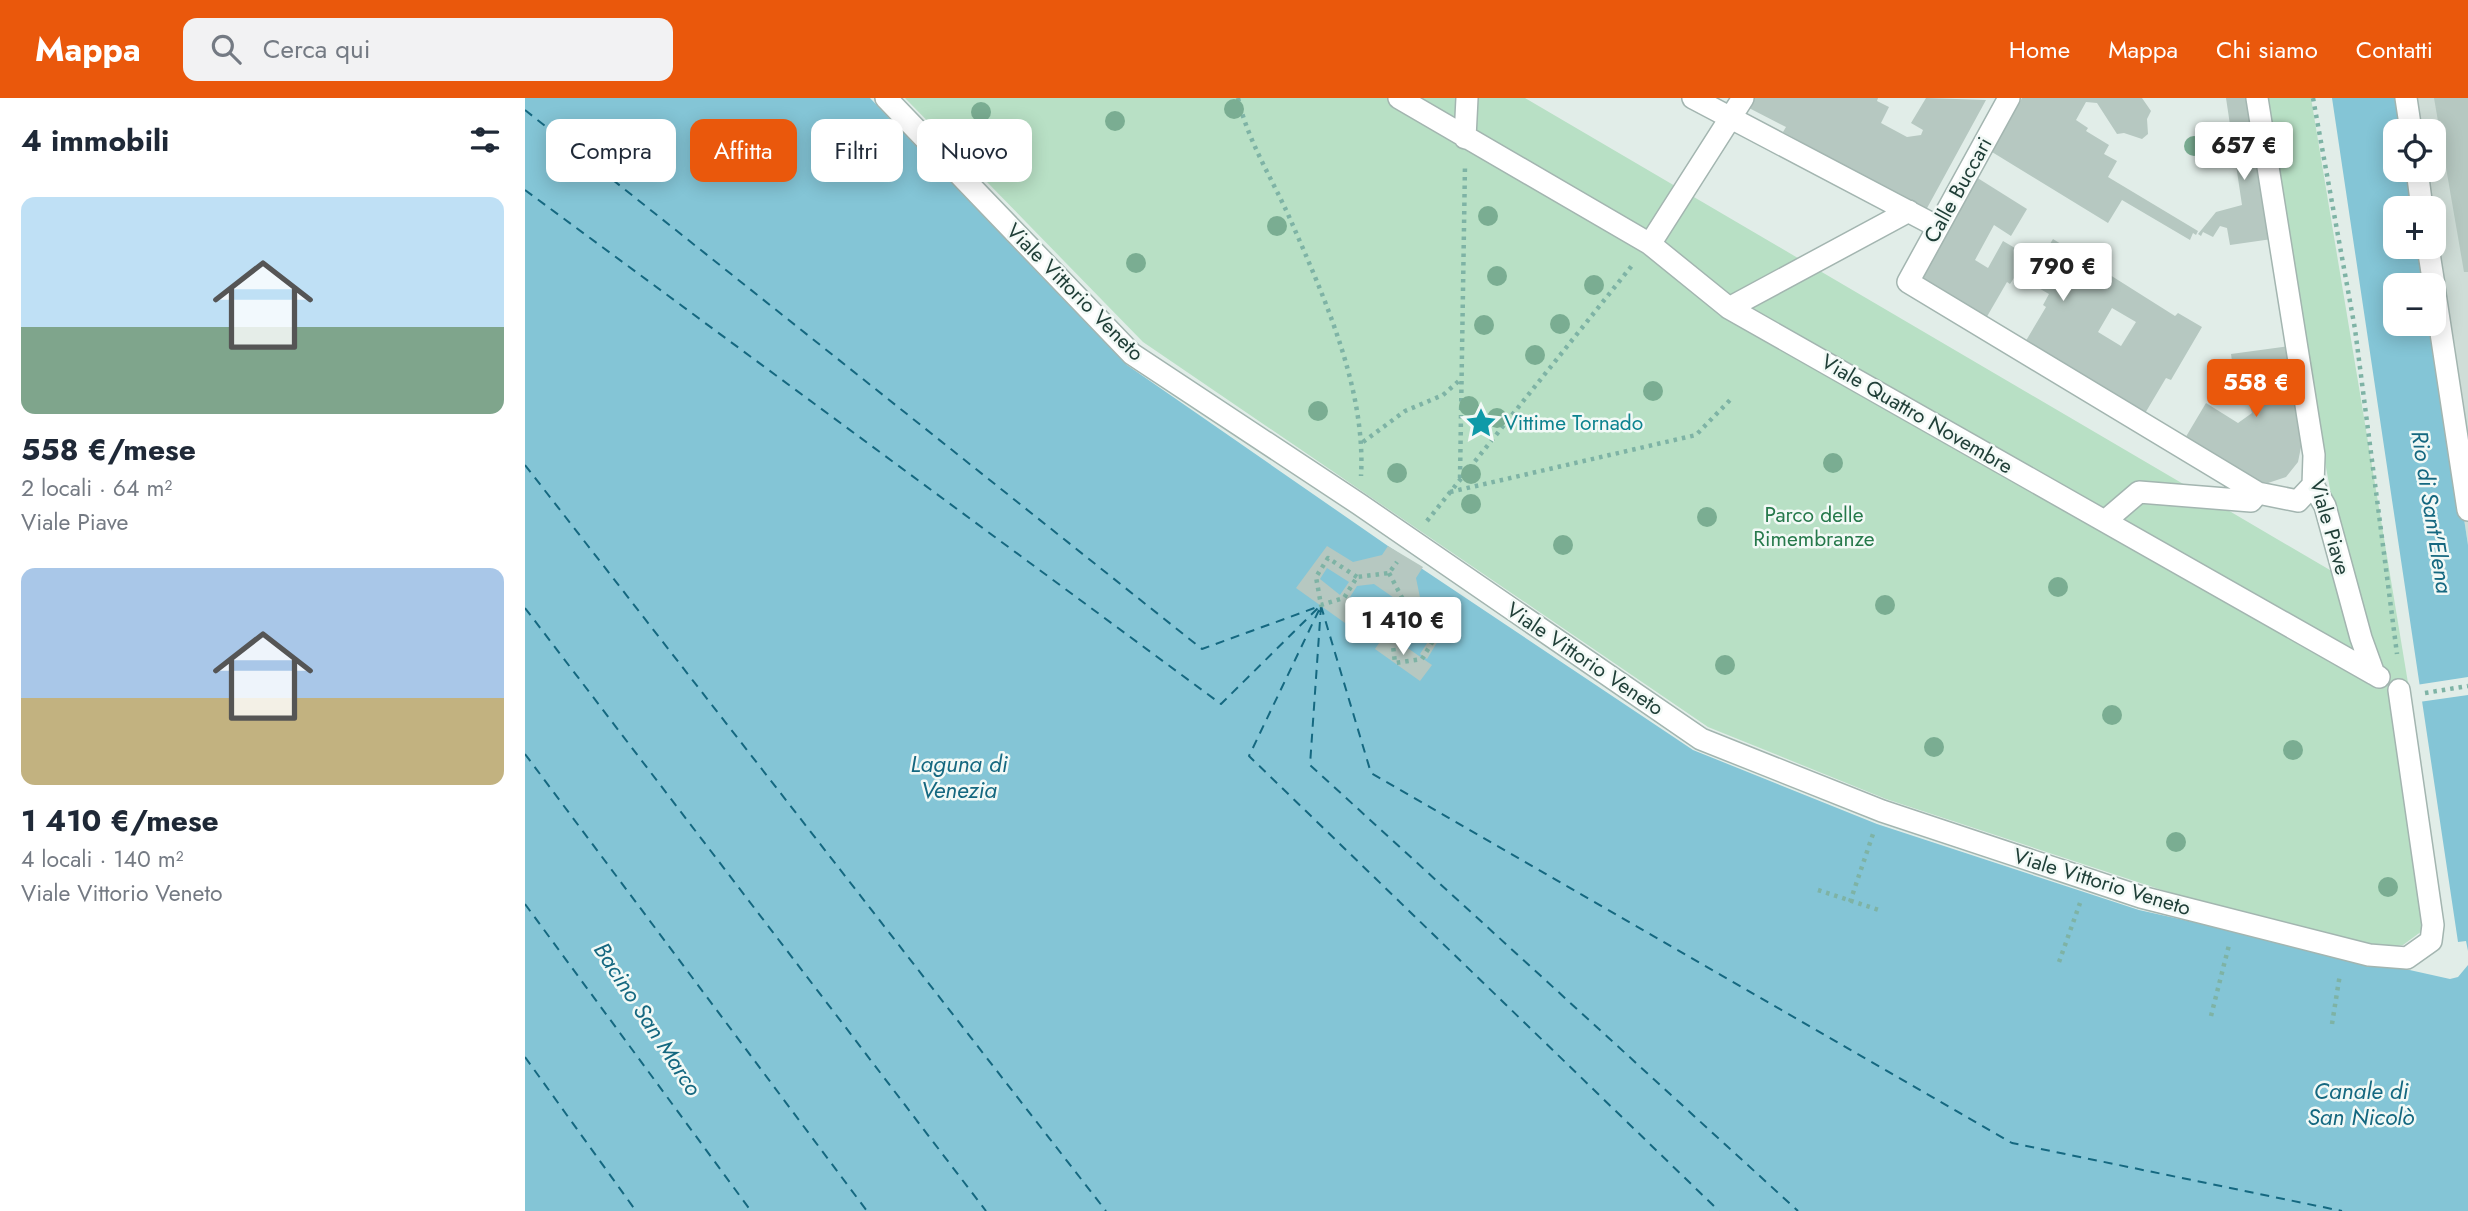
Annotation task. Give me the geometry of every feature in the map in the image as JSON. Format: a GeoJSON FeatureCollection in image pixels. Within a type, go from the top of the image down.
{"type":"FeatureCollection","features":[{"type":"Feature","properties":{"kind":"street","name":"Viale Vittorio Veneto"},"geometry":{"type":"LineString","coordinates":[[886,98],[1132,354],[1359,504],[1407,548],[1701,739],[1882,811],[2141,897],[2369,955],[2407,958],[2424,950],[2431,941],[2433,925],[2405,692]]}},
{"type":"Feature","properties":{"kind":"street","name":"Viale Quattro Novembre"},"geometry":{"type":"LineString","coordinates":[[1399,98],[1650,244],[1729,308],[2374,674]]}},
{"type":"Feature","properties":{"kind":"street"},"geometry":{"type":"LineString","coordinates":[[1465,138],[1467,98]]}},
{"type":"Feature","properties":{"kind":"street"},"geometry":{"type":"LineString","coordinates":[[1693,98],[1938,227]]}},
{"type":"Feature","properties":{"kind":"street"},"geometry":{"type":"LineString","coordinates":[[1650,244],[1743,98]]}},
{"type":"Feature","properties":{"kind":"street","name":"Calle Buccari"},"geometry":{"type":"LineString","coordinates":[[2009,98],[1908,282],[2258,493]]}},
{"type":"Feature","properties":{"kind":"street","name":"Viale Piave"},"geometry":{"type":"LineString","coordinates":[[2257,98],[2314,455],[2313,485],[2325,506],[2374,674]]}},
{"type":"Feature","properties":{"kind":"street"},"geometry":{"type":"LineString","coordinates":[[2406,98],[2409,119]]}},
{"type":"Feature","properties":{"kind":"street"},"geometry":{"type":"LineString","coordinates":[[1729,308],[1909,211]]}},
{"type":"Feature","properties":{"kind":"street"},"geometry":{"type":"LineString","coordinates":[[2440,336],[2468,510]]}},
{"type":"Feature","properties":{"kind":"street"},"geometry":{"type":"LineString","coordinates":[[2105,521],[2139,492],[2251,501],[2258,493],[2298,501],[2313,485]]}},
{"type":"Feature","properties":{"kind":"street"},"geometry":{"type":"LineString","coordinates":[[2374,674],[2405,692]]}},
{"type":"Feature","properties":{"kind":"path"},"geometry":{"type":"LineString","coordinates":[[1238,98],[1244,123],[1291,221],[1340,345],[1363,442],[1359,504]]}},
{"type":"Feature","properties":{"kind":"path"},"geometry":{"type":"LineString","coordinates":[[2313,98],[2355,330],[2405,692]]}},
{"type":"Feature","properties":{"kind":"path"},"geometry":{"type":"LineString","coordinates":[[1460,479],[1465,138]]}},
{"type":"Feature","properties":{"kind":"path"},"geometry":{"type":"LineString","coordinates":[[1357,577],[1344,598],[1321,605],[1316,577],[1328,558],[1357,577],[1389,573],[1460,479],[1650,244]]}},
{"type":"Feature","properties":{"kind":"path"},"geometry":{"type":"LineString","coordinates":[[1363,442],[1405,411],[1443,395],[1461,379]]}},
{"type":"Feature","properties":{"kind":"path"},"geometry":{"type":"LineString","coordinates":[[1450,492],[1696,435],[1732,398]]}},
{"type":"Feature","properties":{"kind":"path"},"geometry":{"type":"LineString","coordinates":[[1389,573],[1409,611],[1439,631],[1422,659],[1395,663],[1392,637],[1409,611]]}},
{"type":"Feature","properties":{"kind":"path"},"geometry":{"type":"LineString","coordinates":[[2439,691],[2468,686]]}},
{"type":"Feature","properties":{"kind":"path"},"geometry":{"type":"LineString","coordinates":[[1850,902],[1877,824]]}},
{"type":"Feature","properties":{"kind":"path"},"geometry":{"type":"LineString","coordinates":[[1818,890],[1879,911]]}},
{"type":"Feature","properties":{"kind":"path"},"geometry":{"type":"LineString","coordinates":[[2060,962],[2083,892]]}},
{"type":"Feature","properties":{"kind":"path"},"geometry":{"type":"LineString","coordinates":[[2211,1016],[2229,943]]}},
{"type":"Feature","properties":{"kind":"path"},"geometry":{"type":"LineString","coordinates":[[2332,1024],[2341,970]]}},
{"type":"Feature","properties":{"kind":"shaded area"},"geometry":{"type":"Polygon","coordinates":[[[2401,98],[2468,98],[2468,545],[2436,336],[2446,336],[2446,273],[2434,273],[2434,259],[2446,259],[2446,196],[2415,196],[2413,182],[2446,182],[2446,119],[2404,119],[2401,98]]]}},
{"type":"Feature","properties":{"kind":"green space","name":"Parco delle Rimembranze"},"geometry":{"type":"Polygon","coordinates":[[[905,98],[1525,98],[2347,580],[2257,98],[2311,98],[2410,695],[2427,904],[2422,931],[2403,945],[2384,948],[2171,893],[1886,799],[1708,727],[1143,342],[987,182],[1032,182],[1032,119],[925,119],[905,98]]]}},
{"type":"Feature","properties":{"kind":"water","name":"Laguna di Venezia"},"geometry":{"type":"Polygon","coordinates":[[[525,98],[870,98],[890,119],[811,119],[811,182],[903,182],[903,132],[917,147],[917,182],[951,182],[1127,365],[1388,546],[1693,750],[1877,824],[2139,910],[2450,979],[2458,977],[2468,965],[2468,1211],[525,1211],[525,98]]]}},
{"type":"Feature","properties":{"kind":"water","name":"Rio di Sant'Elena"},"geometry":{"type":"Polygon","coordinates":[[[2332,98],[2401,98],[2404,119],[2383,119],[2383,182],[2413,182],[2415,196],[2383,196],[2383,259],[2425,259],[2427,273],[2383,273],[2383,336],[2436,336],[2468,545],[2468,951],[2466,941],[2458,942],[2332,98]]]}},
{"type":"Feature","properties":{"kind":"pier"},"geometry":{"type":"Polygon","coordinates":[[[2468,677],[2468,695],[2419,702],[2416,685],[2468,677]]]}},
{"type":"Feature","properties":{"kind":"building"},"geometry":{"type":"Polygon","coordinates":[[[1755,98],[1878,98],[1877,101],[1889,107],[1881,123],[1907,137],[1921,135],[1923,130],[1911,123],[1926,98],[1986,100],[1926,210],[1783,132],[1786,127],[1749,108],[1755,98]]]}},
{"type":"Feature","properties":{"kind":"building"},"geometry":{"type":"Polygon","coordinates":[[[2022,98],[2142,98],[2151,111],[2147,119],[2148,134],[2142,139],[2124,133],[2117,134],[2097,103],[2086,102],[2076,120],[2088,128],[2086,131],[2109,145],[2104,154],[2117,161],[2108,177],[2198,231],[2196,235],[2193,233],[2190,240],[2122,200],[2108,223],[1992,152],[2022,98]]]}},
{"type":"Feature","properties":{"kind":"building"},"geometry":{"type":"Polygon","coordinates":[[[2226,98],[2251,98],[2272,239],[2230,245],[2227,228],[2220,226],[2213,237],[2203,232],[2201,236],[2198,234],[2216,212],[2242,205],[2226,98]]]}},
{"type":"Feature","properties":{"kind":"building"},"geometry":{"type":"Polygon","coordinates":[[[2434,98],[2468,98],[2468,272],[2464,272],[2446,168],[2446,119],[2438,119],[2434,98]]]}},
{"type":"Feature","properties":{"kind":"building"},"geometry":{"type":"Polygon","coordinates":[[[1976,177],[2027,209],[2011,236],[1994,225],[1975,260],[1988,268],[2003,241],[2039,262],[2053,239],[2175,316],[2178,313],[2202,327],[2171,380],[2166,378],[2144,415],[2024,344],[2046,307],[2043,305],[2049,294],[2016,275],[2010,284],[2007,282],[1985,320],[1918,281],[1976,177]],[[2112,308],[2098,332],[2121,346],[2136,322],[2112,308]]]}},
{"type":"Feature","properties":{"kind":"building"},"geometry":{"type":"Polygon","coordinates":[[[2289,346],[2302,442],[2298,462],[2286,477],[2268,483],[2257,481],[2184,440],[2206,403],[2238,423],[2252,413],[2245,389],[2236,390],[2231,354],[2289,346]]]}},
{"type":"Feature","properties":{"kind":"building"},"geometry":{"type":"Polygon","coordinates":[[[1327,546],[1353,562],[1382,555],[1388,546],[1423,567],[1416,578],[1423,612],[1447,626],[1427,659],[1420,654],[1431,637],[1408,622],[1397,639],[1389,634],[1400,615],[1397,600],[1374,584],[1357,586],[1348,600],[1357,607],[1345,623],[1296,588],[1327,546]],[[1327,568],[1320,579],[1340,595],[1349,582],[1327,568]]]}},
{"type":"Feature","properties":{"kind":"building"},"geometry":{"type":"Polygon","coordinates":[[[1386,633],[1432,665],[1420,681],[1375,649],[1386,633]]]}},
{"type":"Feature","properties":{"kind":"ferry route"},"geometry":{"type":"LineString","coordinates":[[525,110],[1202,649],[1320,606]]}},
{"type":"Feature","properties":{"kind":"ferry route"},"geometry":{"type":"LineString","coordinates":[[525,190],[1221,704],[1320,606]]}},
{"type":"Feature","properties":{"kind":"ferry route"},"geometry":{"type":"LineString","coordinates":[[525,465],[1106,1211]]}},
{"type":"Feature","properties":{"kind":"ferry route"},"geometry":{"type":"LineString","coordinates":[[1321,606],[1371,773],[2012,1143],[2342,1211]]}},
{"type":"Feature","properties":{"kind":"ferry route"},"geometry":{"type":"LineString","coordinates":[[1321,606],[1310,765],[1798,1211]]}},
{"type":"Feature","properties":{"kind":"ferry route"},"geometry":{"type":"LineString","coordinates":[[525,608],[986,1211]]}},
{"type":"Feature","properties":{"kind":"ferry route"},"geometry":{"type":"LineString","coordinates":[[1319,610],[1249,756],[1719,1211]]}},
{"type":"Feature","properties":{"kind":"ferry route"},"geometry":{"type":"LineString","coordinates":[[525,754],[867,1211]]}},
{"type":"Feature","properties":{"kind":"ferry route"},"geometry":{"type":"LineString","coordinates":[[525,904],[751,1211]]}},
{"type":"Feature","properties":{"kind":"ferry route"},"geometry":{"type":"LineString","coordinates":[[525,1057],[636,1211]]}},
{"type":"Feature","properties":{"kind":"place","name":"Vittime Tornado"},"geometry":{"type":"Point","coordinates":[1481,423]}},
{"type":"Feature","properties":{"kind":"water label","name":"Bacino San Marco"},"geometry":{"type":"Point","coordinates":[648,1019]}},
{"type":"Feature","properties":{"kind":"water label","name":"Canale di San Nicolò"},"geometry":{"type":"Point","coordinates":[2361,1104]}}]}
